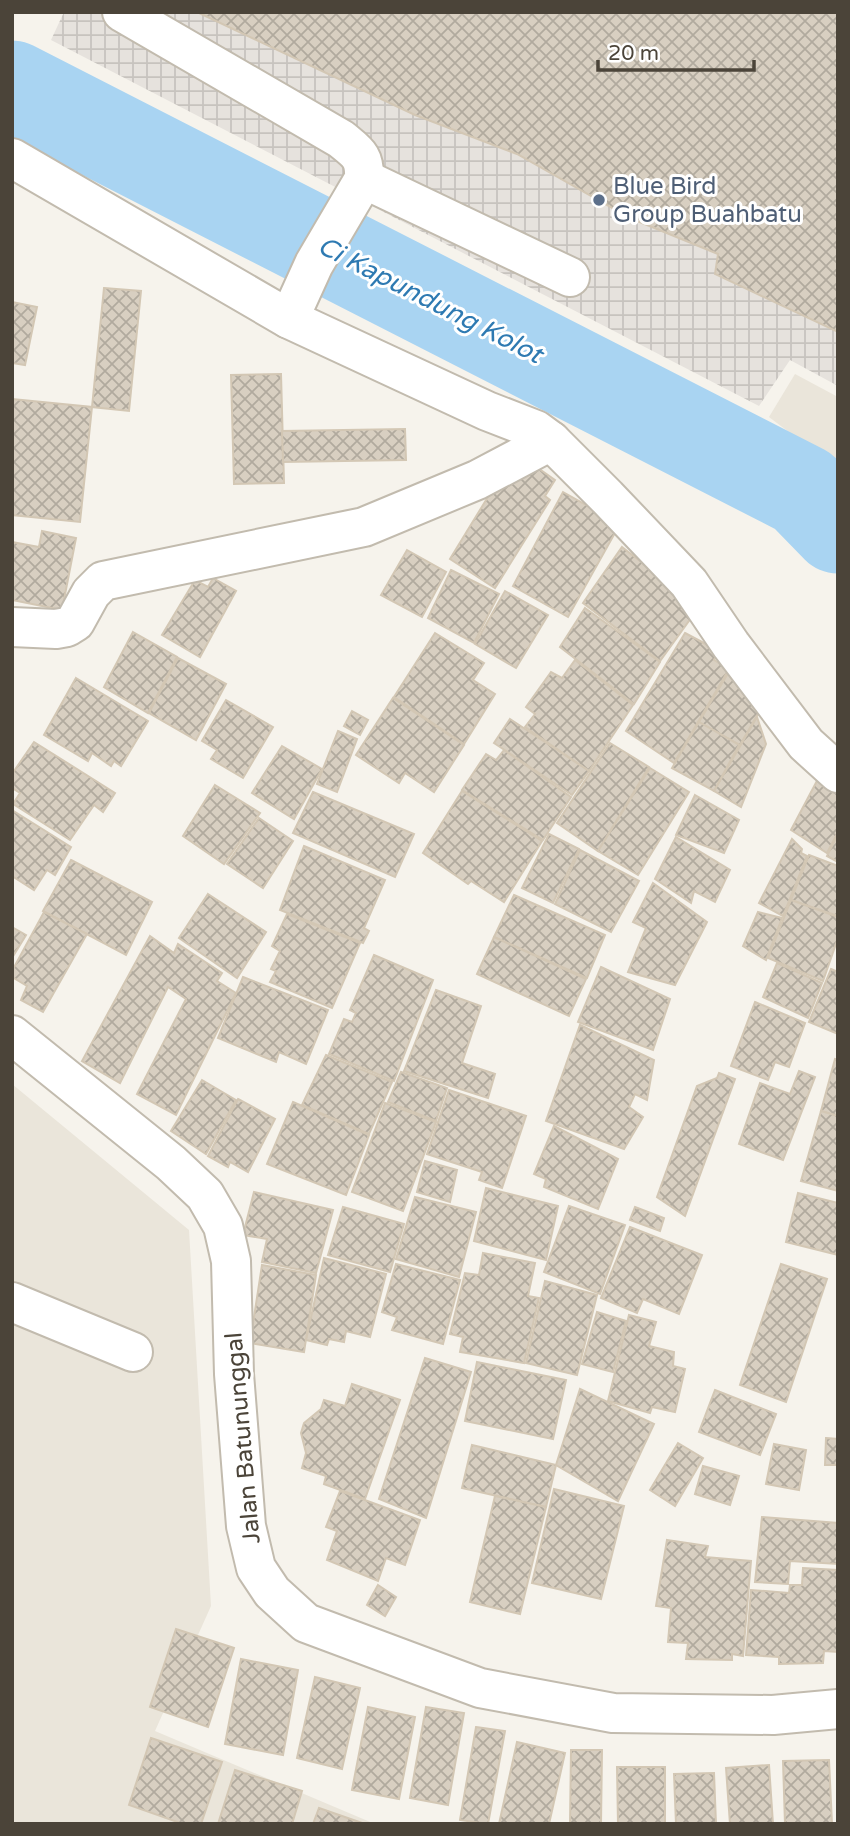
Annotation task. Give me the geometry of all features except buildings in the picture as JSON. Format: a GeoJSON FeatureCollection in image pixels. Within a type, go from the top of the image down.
{"type":"FeatureCollection","features":[{"type":"Feature","properties":{"kind":"street"},"geometry":{"type":"LineString","coordinates":[[122,12],[341,139],[358,152],[365,165],[357,190],[314,264],[289,319]]}},
{"type":"Feature","properties":{"kind":"street"},"geometry":{"type":"LineString","coordinates":[[12,158],[289,319],[543,436],[607,497],[689,583],[731,645],[806,744],[838,773]]}},
{"type":"Feature","properties":{"kind":"street"},"geometry":{"type":"LineString","coordinates":[[357,190],[570,277]]}},
{"type":"Feature","properties":{"kind":"street"},"geometry":{"type":"LineString","coordinates":[[12,626],[56,629],[67,627],[75,622],[91,593],[103,581],[364,527],[477,480],[543,436]]}},
{"type":"Feature","properties":{"kind":"street","name":"Jalan Batununggal"},"geometry":{"type":"LineString","coordinates":[[12,1035],[171,1163],[205,1195],[223,1226],[231,1261],[234,1374],[246,1526],[256,1568],[272,1592],[306,1623],[480,1688],[613,1713],[773,1715],[838,1709]]}},
{"type":"Feature","properties":{"kind":"street"},"geometry":{"type":"LineString","coordinates":[[12,1302],[133,1352]]}},
{"type":"Feature","properties":{"kind":"shaded area","name":"Blue Bird Group Buahbatu"},"geometry":{"type":"Polygon","coordinates":[[[64,12],[838,12],[838,386],[790,360],[759,406],[51,40],[64,12]]]}},
{"type":"Feature","properties":{"kind":"shaded area"},"geometry":{"type":"Polygon","coordinates":[[[795,374],[838,397],[838,469],[769,417],[795,374]]]}},
{"type":"Feature","properties":{"kind":"shaded area"},"geometry":{"type":"Polygon","coordinates":[[[12,1084],[189,1230],[211,1606],[155,1731],[375,1824],[12,1824],[12,1084]]]}},
{"type":"Feature","properties":{"kind":"waterway","name":"Ci Kapundung Kolot"},"geometry":{"type":"LineString","coordinates":[[12,87],[803,491],[838,527]]}},
{"type":"Feature","properties":{"kind":"place","name":"Blue Bird Group Buahbatu"},"geometry":{"type":"Point","coordinates":[599,200]}}]}
